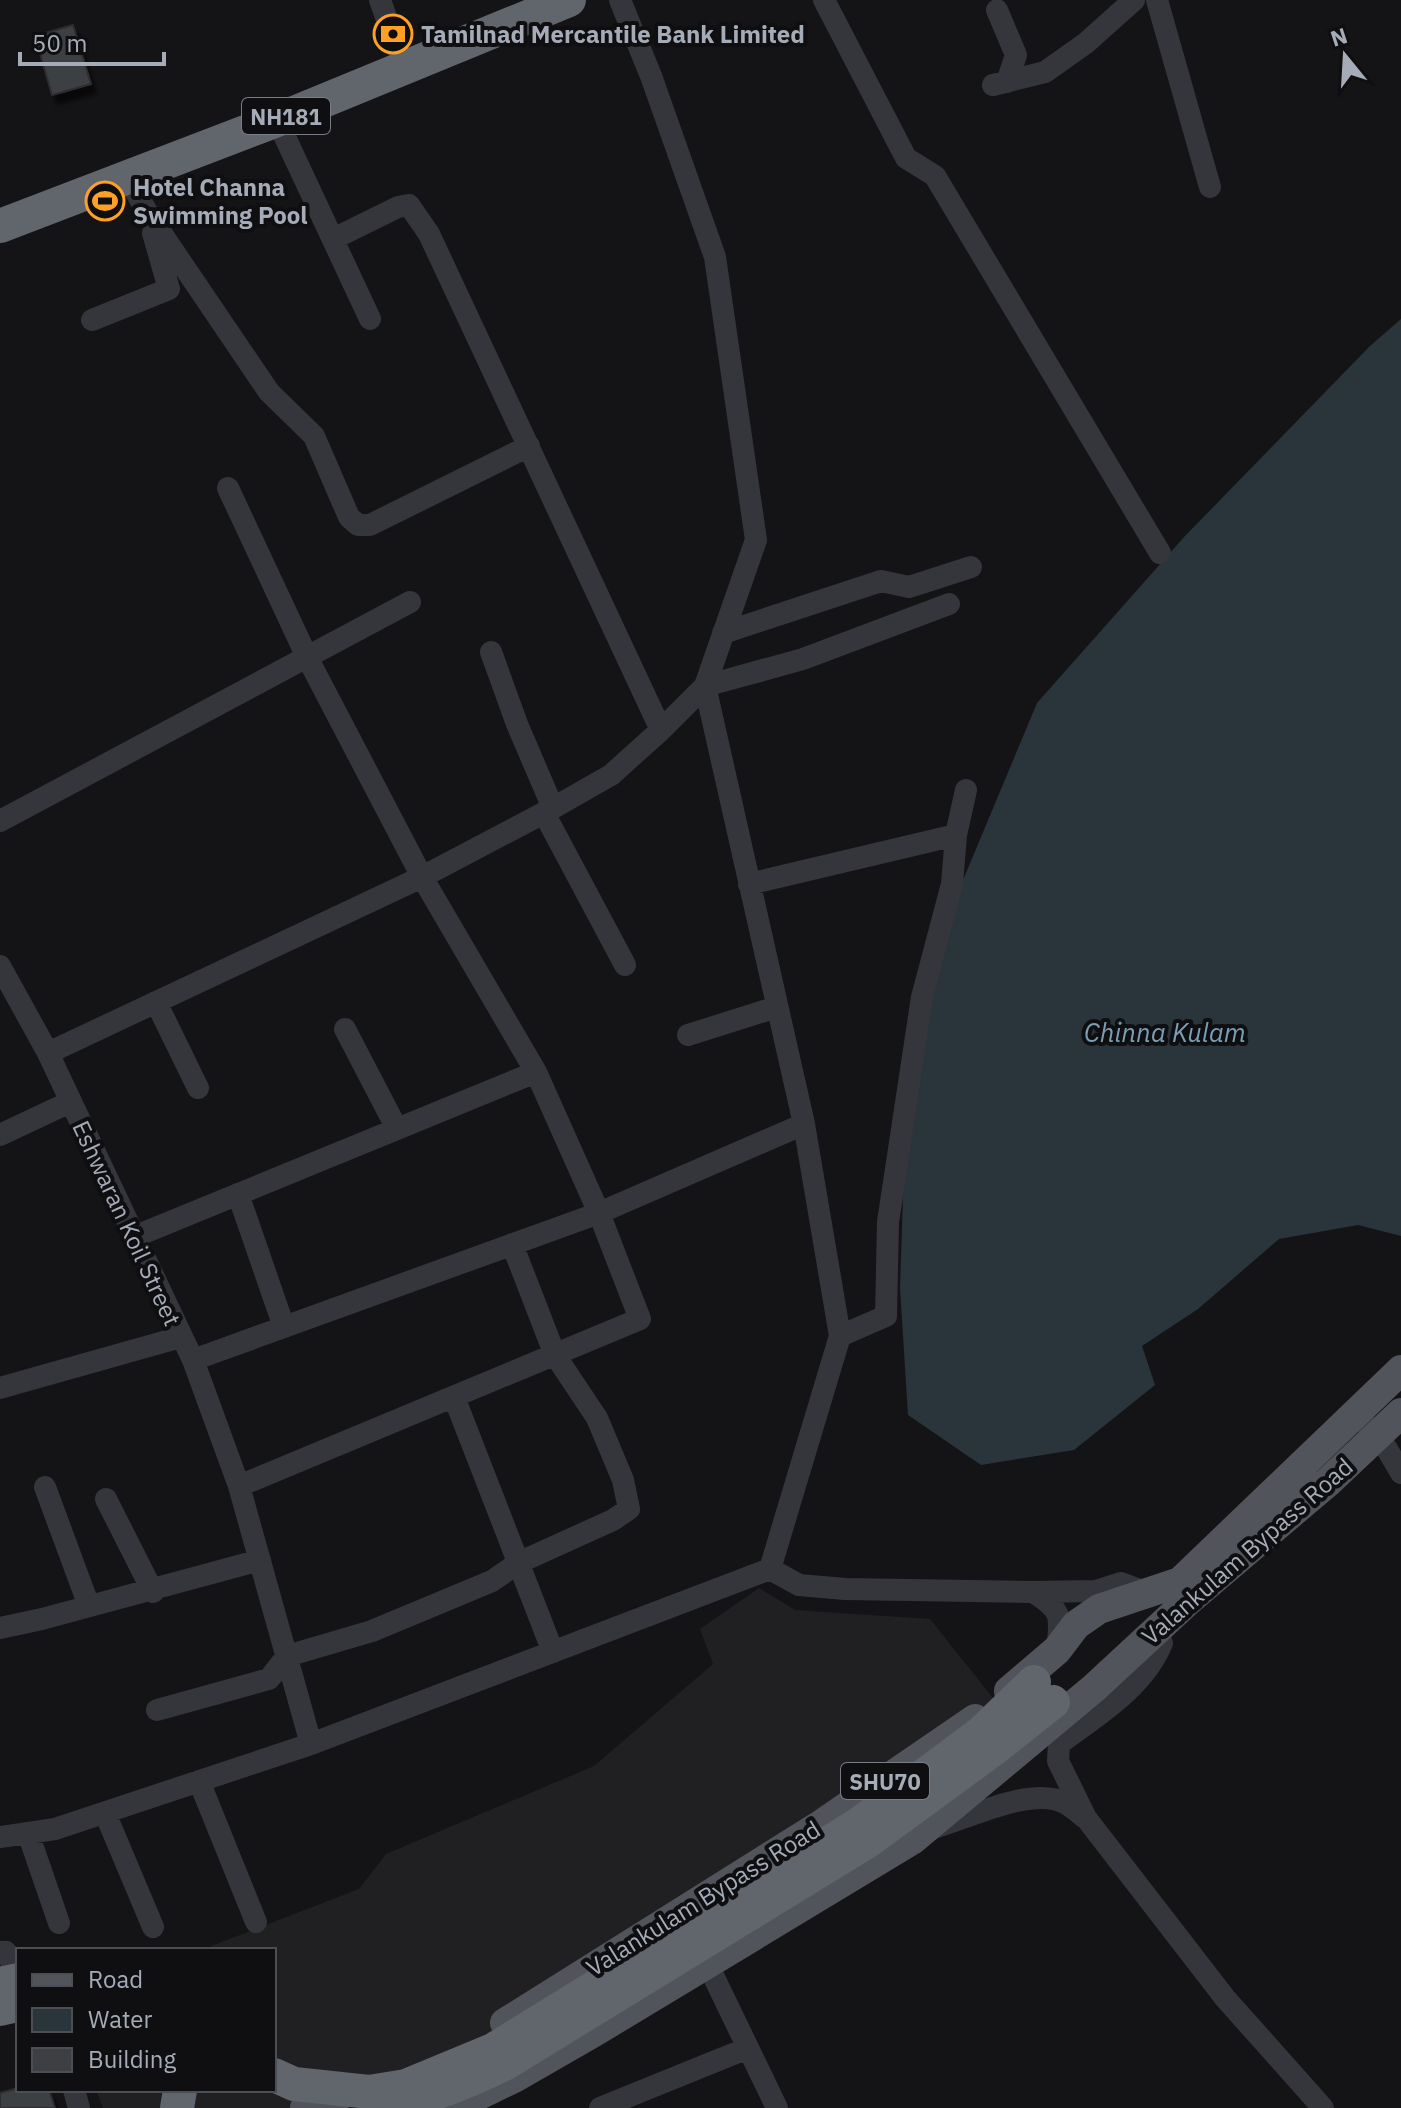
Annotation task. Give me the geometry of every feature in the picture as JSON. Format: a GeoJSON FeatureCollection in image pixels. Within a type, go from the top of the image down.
{"type":"FeatureCollection","features":[{"type":"Feature","properties":{"kind":"highway","name":"NH181"},"geometry":{"type":"LineString","coordinates":[[0,206],[360,66],[515,0]]}},
{"type":"Feature","properties":{"kind":"highway","name":"NH181"},"geometry":{"type":"LineString","coordinates":[[0,226],[277,120],[569,0]]}},
{"type":"Feature","properties":{"kind":"highway"},"geometry":{"type":"LineString","coordinates":[[276,2076],[307,2086],[369,2092],[406,2086],[493,2050],[859,1824],[1052,1680]]}},
{"type":"Feature","properties":{"kind":"highway"},"geometry":{"type":"LineString","coordinates":[[366,2108],[413,2101],[452,2088],[506,2063],[868,1841],[995,1748],[1052,1680]]}},
{"type":"Feature","properties":{"kind":"highway"},"geometry":{"type":"LineString","coordinates":[[271,2092],[289,2100],[332,2108]]}},
{"type":"Feature","properties":{"kind":"main road","name":"Valankulam Bypass Road"},"geometry":{"type":"LineString","coordinates":[[305,2108],[432,2060],[489,2034],[819,1826],[984,1713],[1155,1631],[1162,1596],[1401,1370]]}},
{"type":"Feature","properties":{"kind":"main road","name":"Valankulam Bypass Road"},"geometry":{"type":"LineString","coordinates":[[452,2108],[514,2078],[708,1965],[925,1831],[1052,1680],[1076,1625],[1099,1609],[1162,1596],[1328,1482],[1401,1413]]}},
{"type":"Feature","properties":{"kind":"street"},"geometry":{"type":"LineString","coordinates":[[380,0],[397,48]]}},
{"type":"Feature","properties":{"kind":"street"},"geometry":{"type":"LineString","coordinates":[[48,1053],[422,877],[549,810],[611,775],[705,686],[756,540],[715,257],[651,76],[620,0]]}},
{"type":"Feature","properties":{"kind":"street"},"geometry":{"type":"LineString","coordinates":[[824,0],[906,158],[935,176],[1160,553]]}},
{"type":"Feature","properties":{"kind":"street"},"geometry":{"type":"LineString","coordinates":[[1157,0],[1210,187]]}},
{"type":"Feature","properties":{"kind":"street"},"geometry":{"type":"LineString","coordinates":[[997,10],[1016,55],[1000,83],[1045,72],[1086,43],[1121,5]]}},
{"type":"Feature","properties":{"kind":"street"},"geometry":{"type":"LineString","coordinates":[[277,120],[370,319]]}},
{"type":"Feature","properties":{"kind":"street"},"geometry":{"type":"LineString","coordinates":[[128,178],[147,212],[269,392],[314,436],[349,517],[358,525],[370,525],[529,446]]}},
{"type":"Feature","properties":{"kind":"street"},"geometry":{"type":"LineString","coordinates":[[333,239],[398,207],[409,205],[429,234],[661,730]]}},
{"type":"Feature","properties":{"kind":"street"},"geometry":{"type":"LineString","coordinates":[[92,320],[169,289],[147,212]]}},
{"type":"Feature","properties":{"kind":"street"},"geometry":{"type":"LineString","coordinates":[[228,488],[307,657],[422,877],[536,1072],[599,1213],[640,1319],[239,1486]]}},
{"type":"Feature","properties":{"kind":"street"},"geometry":{"type":"LineString","coordinates":[[723,633],[881,581],[909,587],[971,567]]}},
{"type":"Feature","properties":{"kind":"street"},"geometry":{"type":"LineString","coordinates":[[0,821],[410,602]]}},
{"type":"Feature","properties":{"kind":"street"},"geometry":{"type":"LineString","coordinates":[[705,686],[803,659],[949,604]]}},
{"type":"Feature","properties":{"kind":"street"},"geometry":{"type":"LineString","coordinates":[[491,652],[549,810],[625,965]]}},
{"type":"Feature","properties":{"kind":"street"},"geometry":{"type":"LineString","coordinates":[[705,686],[804,1124],[840,1336],[770,1569]]}},
{"type":"Feature","properties":{"kind":"street"},"geometry":{"type":"LineString","coordinates":[[840,1336],[886,1316],[888,1222],[922,997],[952,884],[956,835],[966,790]]}},
{"type":"Feature","properties":{"kind":"street"},"geometry":{"type":"LineString","coordinates":[[749,884],[956,835]]}},
{"type":"Feature","properties":{"kind":"street","name":"Eshwaran Koil Street"},"geometry":{"type":"LineString","coordinates":[[0,966],[48,1053],[193,1360],[239,1486],[311,1744]]}},
{"type":"Feature","properties":{"kind":"street"},"geometry":{"type":"LineString","coordinates":[[156,1002],[198,1088]]}},
{"type":"Feature","properties":{"kind":"street"},"geometry":{"type":"LineString","coordinates":[[688,1035],[777,1007]]}},
{"type":"Feature","properties":{"kind":"street"},"geometry":{"type":"LineString","coordinates":[[345,1029],[397,1129]]}},
{"type":"Feature","properties":{"kind":"street"},"geometry":{"type":"LineString","coordinates":[[136,1236],[536,1072]]}},
{"type":"Feature","properties":{"kind":"street"},"geometry":{"type":"LineString","coordinates":[[0,1135],[70,1102]]}},
{"type":"Feature","properties":{"kind":"street"},"geometry":{"type":"LineString","coordinates":[[193,1360],[599,1213],[804,1124]]}},
{"type":"Feature","properties":{"kind":"street"},"geometry":{"type":"LineString","coordinates":[[238,1194],[284,1327]]}},
{"type":"Feature","properties":{"kind":"street"},"geometry":{"type":"LineString","coordinates":[[157,1710],[269,1679],[287,1656],[372,1631],[492,1581],[518,1563],[602,1525],[629,1509],[623,1480],[597,1418],[555,1355],[512,1244]]}},
{"type":"Feature","properties":{"kind":"street"},"geometry":{"type":"LineString","coordinates":[[0,1388],[181,1337]]}},
{"type":"Feature","properties":{"kind":"street"},"geometry":{"type":"LineString","coordinates":[[454,1397],[553,1652]]}},
{"type":"Feature","properties":{"kind":"street"},"geometry":{"type":"LineString","coordinates":[[1354,1414],[1378,1434],[1401,1473]]}},
{"type":"Feature","properties":{"kind":"street"},"geometry":{"type":"LineString","coordinates":[[45,1487],[89,1606]]}},
{"type":"Feature","properties":{"kind":"street"},"geometry":{"type":"LineString","coordinates":[[106,1499],[153,1591]]}},
{"type":"Feature","properties":{"kind":"street"},"geometry":{"type":"LineString","coordinates":[[0,1628],[153,1591],[260,1560]]}},
{"type":"Feature","properties":{"kind":"street"},"geometry":{"type":"LineString","coordinates":[[0,1837],[55,1829],[311,1744],[770,1569],[799,1585],[845,1589],[1096,1591],[1121,1583],[1162,1596]]}},
{"type":"Feature","properties":{"kind":"street"},"geometry":{"type":"LineString","coordinates":[[1033,1592],[1054,1606],[1061,1618],[1052,1680]]}},
{"type":"Feature","properties":{"kind":"street"},"geometry":{"type":"LineString","coordinates":[[1155,1631],[1162,1643],[1154,1663],[1128,1690],[1059,1744],[1058,1761],[1086,1818],[1225,1998],[1323,2108]]}},
{"type":"Feature","properties":{"kind":"street"},"geometry":{"type":"LineString","coordinates":[[199,1781],[256,1922]]}},
{"type":"Feature","properties":{"kind":"street"},"geometry":{"type":"LineString","coordinates":[[925,1831],[1005,1804],[1039,1798],[1063,1801],[1086,1818]]}},
{"type":"Feature","properties":{"kind":"street"},"geometry":{"type":"LineString","coordinates":[[105,1813],[153,1927]]}},
{"type":"Feature","properties":{"kind":"street"},"geometry":{"type":"LineString","coordinates":[[28,1833],[59,1923]]}},
{"type":"Feature","properties":{"kind":"street"},"geometry":{"type":"LineString","coordinates":[[0,1952],[6,1952],[16,1974]]}},
{"type":"Feature","properties":{"kind":"street"},"geometry":{"type":"LineString","coordinates":[[708,1965],[777,2108]]}},
{"type":"Feature","properties":{"kind":"street"},"geometry":{"type":"LineString","coordinates":[[600,2108],[748,2048]]}},
{"type":"Feature","properties":{"kind":"shaded area"},"geometry":{"type":"Polygon","coordinates":[[[759,1588],[795,1610],[930,1619],[1001,1708],[763,1881],[438,2062],[318,2108],[103,2108],[97,2092],[276,2092],[276,1948],[206,1948],[359,1889],[386,1854],[594,1766],[713,1664],[700,1629],[759,1588]]]}},
{"type":"Feature","properties":{"kind":"water","name":"Chinna Kulam"},"geometry":{"type":"Polygon","coordinates":[[[1401,319],[1401,1236],[1358,1225],[1279,1239],[1198,1309],[1142,1346],[1155,1385],[1074,1450],[981,1465],[908,1415],[900,1288],[906,1106],[953,904],[1037,703],[1185,536],[1370,346],[1401,319]]]}},
{"type":"Feature","properties":{"kind":"building"},"geometry":{"type":"Polygon","coordinates":[[[73,25],[91,84],[52,95],[35,36],[73,25]]]}},
{"type":"Feature","properties":{"kind":"building"},"geometry":{"type":"Polygon","coordinates":[[[16,2089],[16,2092],[50,2092],[55,2108],[0,2108],[0,2093],[16,2089]]]}},
{"type":"Feature","properties":{"kind":"place","name":"Tamilnad Mercantile Bank Limited"},"geometry":{"type":"Point","coordinates":[393,34]}},
{"type":"Feature","properties":{"kind":"place","name":"Hotel Channa Swimming Pool"},"geometry":{"type":"Point","coordinates":[105,201]}}]}
